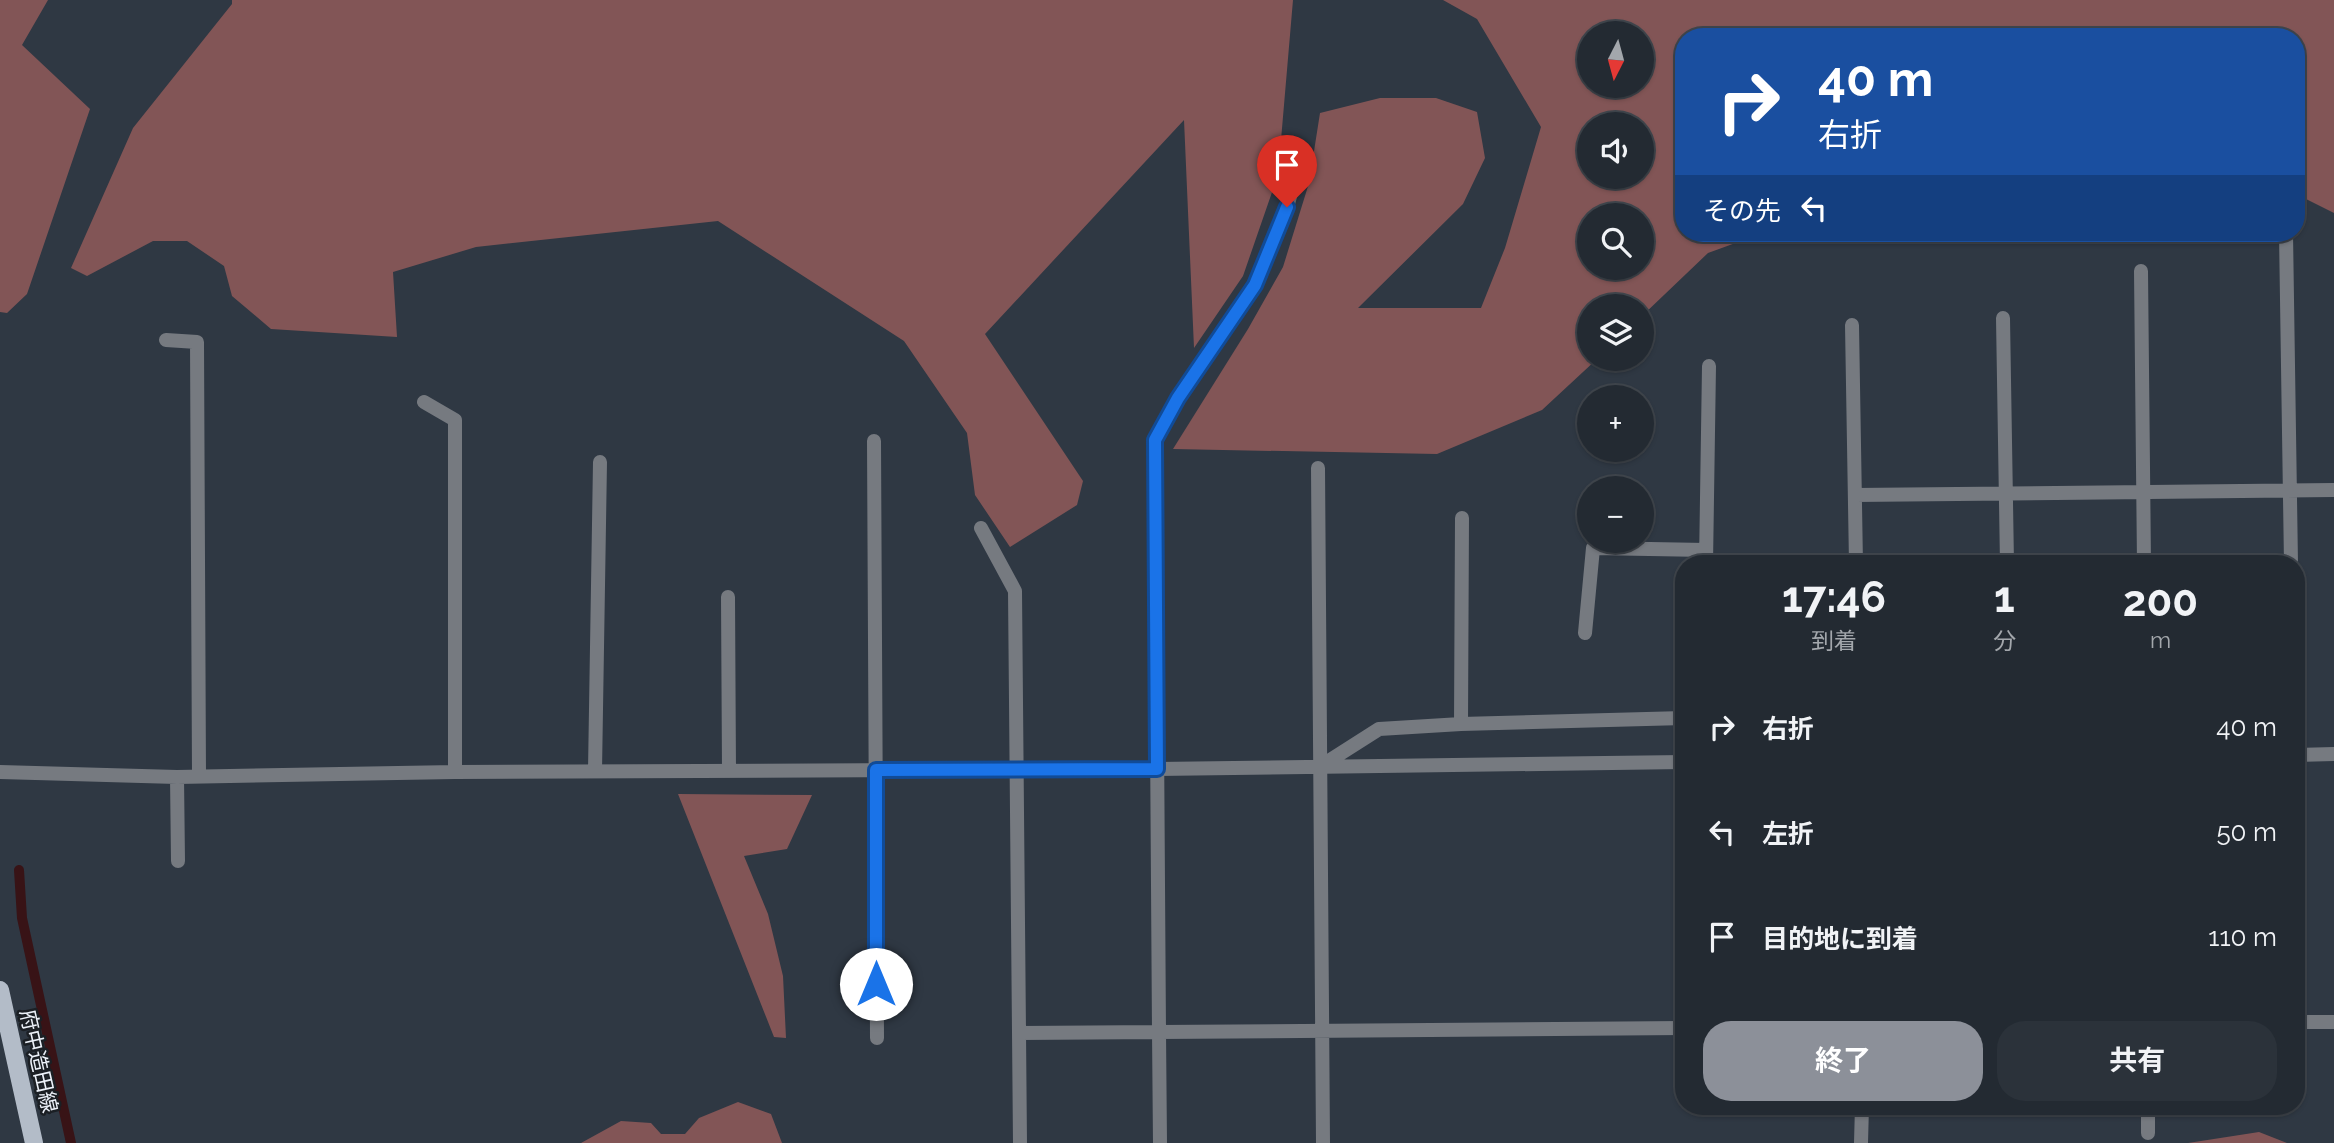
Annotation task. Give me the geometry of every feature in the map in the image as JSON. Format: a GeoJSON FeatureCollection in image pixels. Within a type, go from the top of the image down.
{"type":"FeatureCollection","features":[{"type":"Feature","properties":{"kind":"main road","name":"府中造田線"},"geometry":{"type":"LineString","coordinates":[[0,989],[34,1143]]}},
{"type":"Feature","properties":{"kind":"street"},"geometry":{"type":"LineString","coordinates":[[1160,1143],[1155,440],[1178,398],[1255,285],[1287,207],[1301,156]]}},
{"type":"Feature","properties":{"kind":"street"},"geometry":{"type":"LineString","coordinates":[[2286,242],[2291,555]]}},
{"type":"Feature","properties":{"kind":"street"},"geometry":{"type":"LineString","coordinates":[[2141,271],[2144,555]]}},
{"type":"Feature","properties":{"kind":"street"},"geometry":{"type":"LineString","coordinates":[[2003,318],[2007,555]]}},
{"type":"Feature","properties":{"kind":"street"},"geometry":{"type":"LineString","coordinates":[[1852,325],[1856,555]]}},
{"type":"Feature","properties":{"kind":"street"},"geometry":{"type":"LineString","coordinates":[[166,340],[197,342],[198,776]]}},
{"type":"Feature","properties":{"kind":"street"},"geometry":{"type":"LineString","coordinates":[[1706,555],[1709,366]]}},
{"type":"Feature","properties":{"kind":"street"},"geometry":{"type":"LineString","coordinates":[[424,402],[455,420],[455,772]]}},
{"type":"Feature","properties":{"kind":"street"},"geometry":{"type":"LineString","coordinates":[[874,442],[877,1038]]}},
{"type":"Feature","properties":{"kind":"street"},"geometry":{"type":"LineString","coordinates":[[595,771],[600,463]]}},
{"type":"Feature","properties":{"kind":"street"},"geometry":{"type":"LineString","coordinates":[[1318,468],[1323,1143]]}},
{"type":"Feature","properties":{"kind":"street"},"geometry":{"type":"LineString","coordinates":[[1855,495],[2334,490]]}},
{"type":"Feature","properties":{"kind":"street"},"geometry":{"type":"LineString","coordinates":[[1461,724],[1462,518]]}},
{"type":"Feature","properties":{"kind":"street"},"geometry":{"type":"LineString","coordinates":[[981,528],[1015,591],[1020,1143]]}},
{"type":"Feature","properties":{"kind":"street"},"geometry":{"type":"LineString","coordinates":[[1585,633],[1593,548],[1681,555]]}},
{"type":"Feature","properties":{"kind":"street"},"geometry":{"type":"LineString","coordinates":[[728,597],[729,771]]}},
{"type":"Feature","properties":{"kind":"street"},"geometry":{"type":"LineString","coordinates":[[1320,767],[1379,729],[1461,724],[1675,719]]}},
{"type":"Feature","properties":{"kind":"street"},"geometry":{"type":"LineString","coordinates":[[2305,755],[2334,754]]}},
{"type":"Feature","properties":{"kind":"street"},"geometry":{"type":"LineString","coordinates":[[0,772],[177,777],[455,772],[1157,769],[1675,762]]}},
{"type":"Feature","properties":{"kind":"street"},"geometry":{"type":"LineString","coordinates":[[177,777],[178,861]]}},
{"type":"Feature","properties":{"kind":"street"},"geometry":{"type":"LineString","coordinates":[[2305,1022],[2334,1022]]}},
{"type":"Feature","properties":{"kind":"street"},"geometry":{"type":"LineString","coordinates":[[1020,1033],[1675,1028]]}},
{"type":"Feature","properties":{"kind":"street"},"geometry":{"type":"LineString","coordinates":[[1861,1143],[1862,1115]]}},
{"type":"Feature","properties":{"kind":"street"},"geometry":{"type":"LineString","coordinates":[[2148,1115],[2148,1133]]}},
{"type":"Feature","properties":{"kind":"shaded area"},"geometry":{"type":"Polygon","coordinates":[[[0,0],[48,0],[22,45],[90,109],[27,294],[7,313],[0,312],[0,0]]]}},
{"type":"Feature","properties":{"kind":"shaded area"},"geometry":{"type":"Polygon","coordinates":[[[232,0],[1293,0],[1278,175],[1243,276],[1194,348],[1184,120],[985,334],[1083,481],[1077,505],[1010,547],[975,495],[967,433],[904,341],[718,221],[476,247],[393,272],[397,337],[271,329],[232,296],[224,266],[187,241],[153,241],[87,276],[71,268],[133,128],[232,4],[232,0]]]}},
{"type":"Feature","properties":{"kind":"shaded area"},"geometry":{"type":"Polygon","coordinates":[[[1443,0],[2334,0],[2334,213],[2305,198],[2305,28],[1675,28],[1675,242],[1738,242],[1708,253],[1654,305],[1654,294],[1577,294],[1577,371],[1584,371],[1542,410],[1437,454],[1173,449],[1248,329],[1283,267],[1309,183],[1320,113],[1380,98],[1436,98],[1477,112],[1485,158],[1463,204],[1358,308],[1481,308],[1505,248],[1541,127],[1477,19],[1443,0]]]}},
{"type":"Feature","properties":{"kind":"shaded area"},"geometry":{"type":"Polygon","coordinates":[[[678,794],[812,795],[787,849],[744,856],[768,914],[783,976],[786,1038],[774,1037],[678,794]]]}},
{"type":"Feature","properties":{"kind":"shaded area"},"geometry":{"type":"Polygon","coordinates":[[[738,1102],[771,1114],[782,1143],[581,1143],[621,1121],[651,1123],[661,1134],[685,1134],[699,1118],[738,1102]]]}},
{"type":"Feature","properties":{"kind":"shaded area"},"geometry":{"type":"Polygon","coordinates":[[[2259,1132],[2287,1143],[2188,1143],[2259,1132]]]}},
{"type":"Feature","properties":{"kind":"waterway"},"geometry":{"type":"LineString","coordinates":[[19,870],[22,918],[71,1143]]}},
{"type":"Feature","properties":{"kind":"route"},"geometry":{"type":"LineString","coordinates":[[876,984],[876,770],[1157,769],[1155,440],[1178,398],[1255,285],[1287,207]]}}]}
